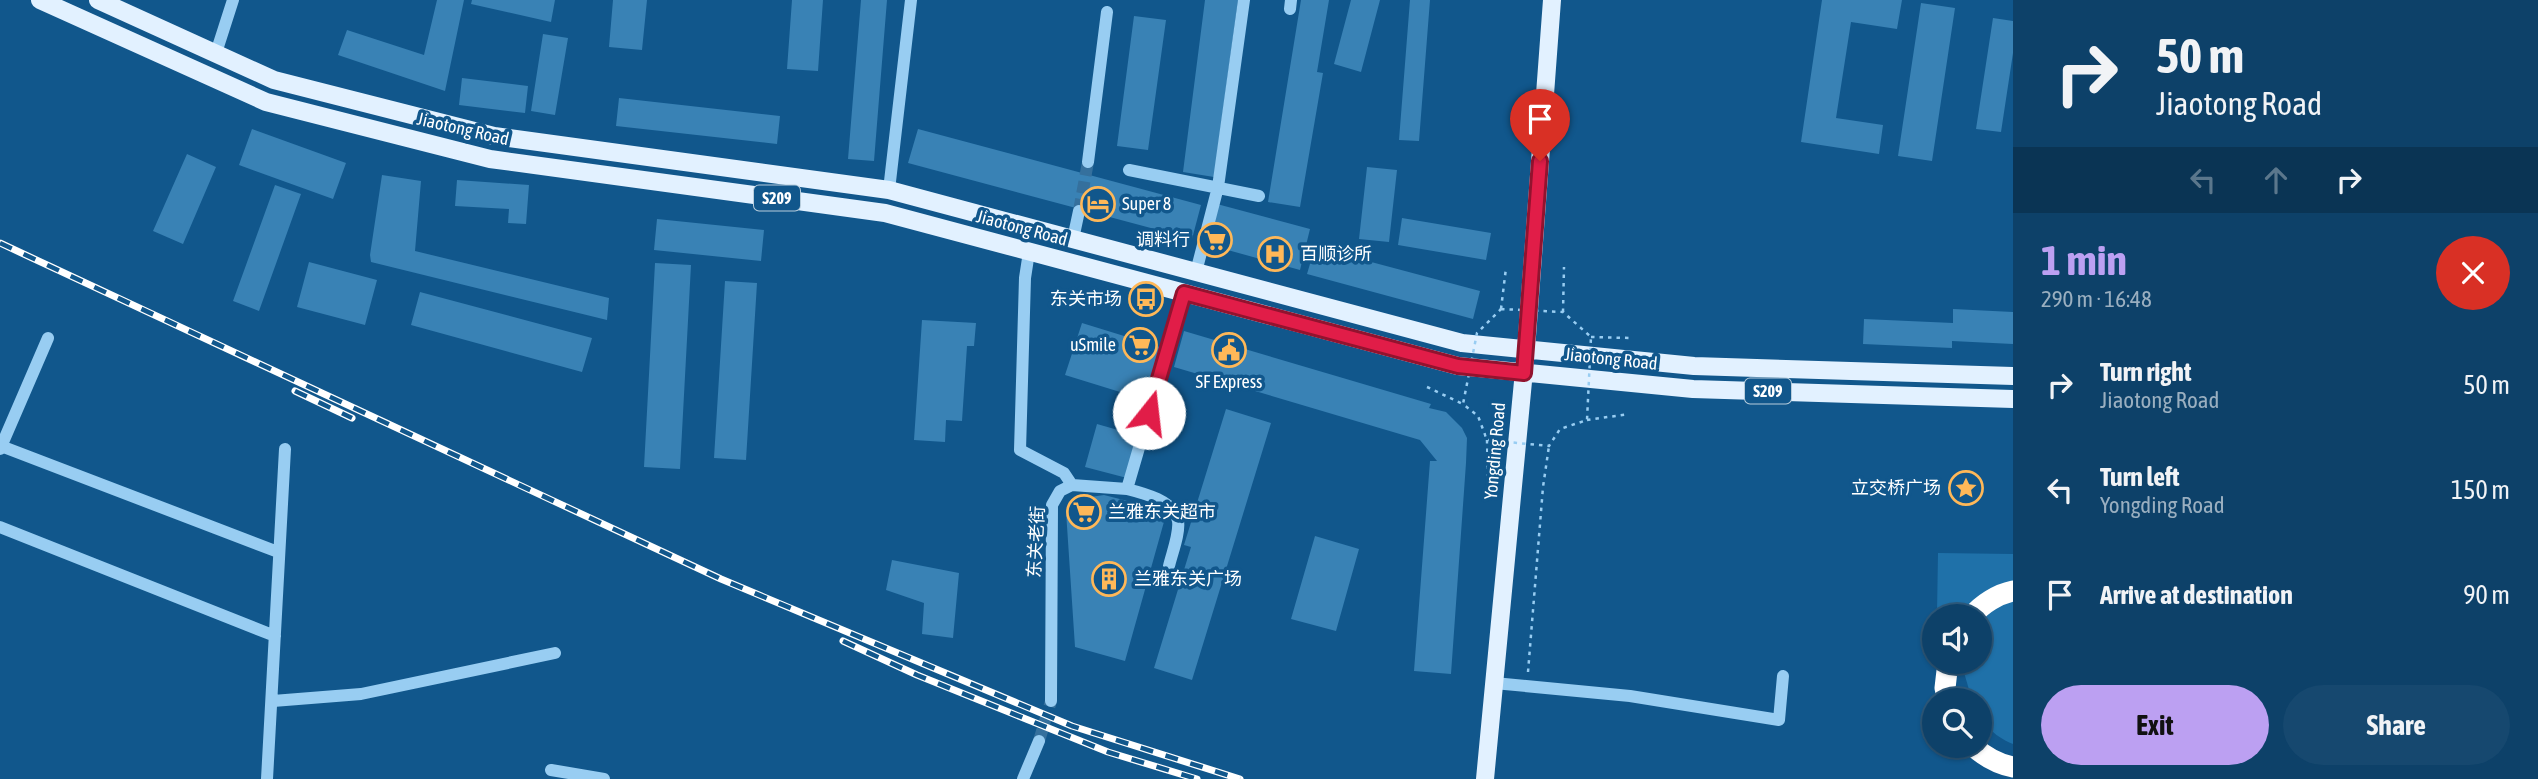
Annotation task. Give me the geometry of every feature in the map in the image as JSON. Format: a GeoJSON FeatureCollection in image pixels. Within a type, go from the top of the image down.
{"type":"FeatureCollection","features":[{"type":"Feature","properties":{"kind":"highway"},"geometry":{"type":"LineString","coordinates":[[1986,604],[2013,590]]}},
{"type":"Feature","properties":{"kind":"highway"},"geometry":{"type":"LineString","coordinates":[[1991,758],[2013,767]]}},
{"type":"Feature","properties":{"kind":"main road","name":"Jiaotong Road"},"geometry":{"type":"LineString","coordinates":[[40,0],[266,102],[490,159],[885,213],[1458,366],[1693,389],[2013,399]]}},
{"type":"Feature","properties":{"kind":"main road","name":"Jiaotong Road"},"geometry":{"type":"LineString","coordinates":[[98,0],[274,80],[494,136],[889,190],[1462,344],[1694,366],[2013,376]]}},
{"type":"Feature","properties":{"kind":"main road","name":"Yongding Road"},"geometry":{"type":"LineString","coordinates":[[1485,779],[1526,350],[1552,0]]}},
{"type":"Feature","properties":{"kind":"street"},"geometry":{"type":"LineString","coordinates":[[216,53],[233,0]]}},
{"type":"Feature","properties":{"kind":"street"},"geometry":{"type":"LineString","coordinates":[[889,190],[911,0]]}},
{"type":"Feature","properties":{"kind":"street"},"geometry":{"type":"LineString","coordinates":[[1196,272],[1218,187],[1244,0]]}},
{"type":"Feature","properties":{"kind":"street"},"geometry":{"type":"LineString","coordinates":[[1088,162],[1107,12]]}},
{"type":"Feature","properties":{"kind":"street"},"geometry":{"type":"LineString","coordinates":[[1129,170],[1259,196]]}},
{"type":"Feature","properties":{"kind":"street"},"geometry":{"type":"LineString","coordinates":[[1073,239],[1079,211]]}},
{"type":"Feature","properties":{"kind":"street"},"geometry":{"type":"LineString","coordinates":[[1029,252],[1020,450],[1064,473],[1072,485],[1127,489],[1149,494],[1175,511],[1179,522],[1169,566]]}},
{"type":"Feature","properties":{"kind":"street"},"geometry":{"type":"LineString","coordinates":[[1127,489],[1184,293]]}},
{"type":"Feature","properties":{"kind":"street"},"geometry":{"type":"LineString","coordinates":[[48,338],[1,444],[278,552]]}},
{"type":"Feature","properties":{"kind":"street"},"geometry":{"type":"LineString","coordinates":[[267,779],[285,449]]}},
{"type":"Feature","properties":{"kind":"street","name":"东关老街"},"geometry":{"type":"LineString","coordinates":[[1051,701],[1052,505],[1060,491],[1072,485]]}},
{"type":"Feature","properties":{"kind":"street"},"geometry":{"type":"LineString","coordinates":[[0,527],[275,635]]}},
{"type":"Feature","properties":{"kind":"street"},"geometry":{"type":"LineString","coordinates":[[273,701],[361,694],[555,653]]}},
{"type":"Feature","properties":{"kind":"street"},"geometry":{"type":"LineString","coordinates":[[1494,683],[1630,696],[1779,720],[1783,676]]}},
{"type":"Feature","properties":{"kind":"street"},"geometry":{"type":"LineString","coordinates":[[1024,779],[1039,741]]}},
{"type":"Feature","properties":{"kind":"street"},"geometry":{"type":"LineString","coordinates":[[551,770],[604,779]]}},
{"type":"Feature","properties":{"kind":"path"},"geometry":{"type":"LineString","coordinates":[[1563,267],[1563,312]]}},
{"type":"Feature","properties":{"kind":"path"},"geometry":{"type":"LineString","coordinates":[[1462,404],[1477,333],[1501,309],[1506,268]]}},
{"type":"Feature","properties":{"kind":"path"},"geometry":{"type":"LineString","coordinates":[[1501,309],[1563,312],[1591,337],[1630,338]]}},
{"type":"Feature","properties":{"kind":"path"},"geometry":{"type":"LineString","coordinates":[[1587,420],[1591,337]]}},
{"type":"Feature","properties":{"kind":"path"},"geometry":{"type":"LineString","coordinates":[[1427,387],[1462,404],[1478,416],[1487,440],[1488,479]]}},
{"type":"Feature","properties":{"kind":"path"},"geometry":{"type":"LineString","coordinates":[[1528,672],[1543,487],[1549,446],[1560,429],[1587,420],[1629,414]]}},
{"type":"Feature","properties":{"kind":"path"},"geometry":{"type":"LineString","coordinates":[[1487,440],[1549,446]]}},
{"type":"Feature","properties":{"kind":"shaded area"},"geometry":{"type":"Polygon","coordinates":[[[1938,553],[2013,554],[2013,744],[1992,731],[1992,688],[1969,688],[1964,674],[1992,674],[1992,604],[1937,604],[1938,553]]]}},
{"type":"Feature","properties":{"kind":"building"},"geometry":{"type":"Polygon","coordinates":[[[437,0],[464,0],[445,91],[338,55],[347,30],[424,55],[437,0]]]}},
{"type":"Feature","properties":{"kind":"building"},"geometry":{"type":"Polygon","coordinates":[[[472,0],[555,0],[551,22],[471,4],[472,0]]]}},
{"type":"Feature","properties":{"kind":"building"},"geometry":{"type":"Polygon","coordinates":[[[613,0],[647,0],[642,50],[609,47],[613,0]]]}},
{"type":"Feature","properties":{"kind":"building"},"geometry":{"type":"Polygon","coordinates":[[[792,0],[823,0],[818,71],[787,69],[792,0]]]}},
{"type":"Feature","properties":{"kind":"building"},"geometry":{"type":"Polygon","coordinates":[[[861,0],[887,0],[874,161],[848,159],[861,0]]]}},
{"type":"Feature","properties":{"kind":"building"},"geometry":{"type":"Polygon","coordinates":[[[1205,0],[1238,0],[1214,177],[1183,172],[1205,0]]]}},
{"type":"Feature","properties":{"kind":"building"},"geometry":{"type":"Polygon","coordinates":[[[1301,0],[1329,0],[1317,72],[1323,73],[1300,207],[1268,202],[1301,0]]]}},
{"type":"Feature","properties":{"kind":"building"},"geometry":{"type":"Polygon","coordinates":[[[1351,0],[1380,0],[1361,72],[1334,64],[1351,0]]]}},
{"type":"Feature","properties":{"kind":"building"},"geometry":{"type":"Polygon","coordinates":[[[1410,0],[1430,0],[1419,141],[1399,140],[1410,0]]]}},
{"type":"Feature","properties":{"kind":"building"},"geometry":{"type":"Polygon","coordinates":[[[1822,0],[1902,0],[1897,29],[1851,22],[1836,118],[1883,125],[1879,154],[1801,142],[1822,0]]]}},
{"type":"Feature","properties":{"kind":"building"},"geometry":{"type":"Polygon","coordinates":[[[1921,3],[1955,8],[1932,161],[1898,156],[1921,3]]]}},
{"type":"Feature","properties":{"kind":"building"},"geometry":{"type":"Polygon","coordinates":[[[1134,16],[1166,20],[1148,150],[1117,146],[1134,16]]]}},
{"type":"Feature","properties":{"kind":"building"},"geometry":{"type":"Polygon","coordinates":[[[1993,18],[2013,21],[2013,53],[2001,132],[1976,129],[1993,18]]]}},
{"type":"Feature","properties":{"kind":"building"},"geometry":{"type":"Polygon","coordinates":[[[543,34],[568,38],[555,115],[531,111],[543,34]]]}},
{"type":"Feature","properties":{"kind":"building"},"geometry":{"type":"Polygon","coordinates":[[[462,78],[528,86],[525,113],[459,105],[462,78]]]}},
{"type":"Feature","properties":{"kind":"building"},"geometry":{"type":"Polygon","coordinates":[[[619,98],[780,116],[777,144],[616,126],[619,98]]]}},
{"type":"Feature","properties":{"kind":"building"},"geometry":{"type":"Polygon","coordinates":[[[252,129],[346,163],[333,199],[239,165],[252,129]]]}},
{"type":"Feature","properties":{"kind":"building"},"geometry":{"type":"Polygon","coordinates":[[[918,129],[1201,205],[1192,239],[908,163],[918,129]]]}},
{"type":"Feature","properties":{"kind":"building"},"geometry":{"type":"Polygon","coordinates":[[[187,154],[216,167],[183,244],[153,231],[187,154]]]}},
{"type":"Feature","properties":{"kind":"building"},"geometry":{"type":"Polygon","coordinates":[[[1367,167],[1397,170],[1389,242],[1359,239],[1367,167]]]}},
{"type":"Feature","properties":{"kind":"building"},"geometry":{"type":"Polygon","coordinates":[[[382,175],[421,181],[415,251],[609,298],[607,320],[371,262],[382,175]]]}},
{"type":"Feature","properties":{"kind":"building"},"geometry":{"type":"Polygon","coordinates":[[[457,180],[529,185],[526,224],[508,223],[509,209],[455,206],[457,180]]]}},
{"type":"Feature","properties":{"kind":"building"},"geometry":{"type":"Polygon","coordinates":[[[275,185],[301,194],[259,311],[233,301],[275,185]]]}},
{"type":"Feature","properties":{"kind":"building"},"geometry":{"type":"Polygon","coordinates":[[[1217,204],[1310,229],[1300,270],[1206,244],[1217,204]]]}},
{"type":"Feature","properties":{"kind":"building"},"geometry":{"type":"Polygon","coordinates":[[[1402,218],[1491,233],[1486,260],[1398,245],[1402,218]]]}},
{"type":"Feature","properties":{"kind":"building"},"geometry":{"type":"Polygon","coordinates":[[[657,219],[764,230],[761,261],[654,250],[657,219]]]}},
{"type":"Feature","properties":{"kind":"building"},"geometry":{"type":"Polygon","coordinates":[[[1315,247],[1480,291],[1473,319],[1307,274],[1315,247]]]}},
{"type":"Feature","properties":{"kind":"building"},"geometry":{"type":"Polygon","coordinates":[[[309,262],[377,280],[365,325],[297,307],[309,262]]]}},
{"type":"Feature","properties":{"kind":"building"},"geometry":{"type":"Polygon","coordinates":[[[655,263],[691,265],[680,469],[644,467],[655,263]]]}},
{"type":"Feature","properties":{"kind":"building"},"geometry":{"type":"Polygon","coordinates":[[[725,281],[757,283],[746,460],[714,458],[725,281]]]}},
{"type":"Feature","properties":{"kind":"building"},"geometry":{"type":"Polygon","coordinates":[[[420,292],[592,338],[582,372],[411,325],[420,292]]]}},
{"type":"Feature","properties":{"kind":"building"},"geometry":{"type":"Polygon","coordinates":[[[1953,309],[2013,312],[2013,344],[1952,341],[1952,348],[1863,344],[1864,319],[1953,323],[1953,309]]]}},
{"type":"Feature","properties":{"kind":"building"},"geometry":{"type":"Polygon","coordinates":[[[922,320],[976,323],[974,346],[967,346],[962,421],[946,420],[945,442],[914,440],[922,320]]]}},
{"type":"Feature","properties":{"kind":"building"},"geometry":{"type":"Polygon","coordinates":[[[1082,323],[1163,348],[1146,400],[1065,375],[1082,323]]]}},
{"type":"Feature","properties":{"kind":"building"},"geometry":{"type":"Polygon","coordinates":[[[1184,331],[1431,404],[1429,408],[1446,412],[1462,428],[1467,438],[1466,463],[1451,674],[1414,671],[1430,461],[1437,461],[1420,440],[1174,367],[1184,331]]]}},
{"type":"Feature","properties":{"kind":"building"},"geometry":{"type":"Polygon","coordinates":[[[1226,409],[1271,423],[1192,680],[1154,668],[1191,547],[1184,545],[1226,409]]]}},
{"type":"Feature","properties":{"kind":"building"},"geometry":{"type":"Polygon","coordinates":[[[1097,424],[1139,436],[1127,478],[1085,467],[1097,424]]]}},
{"type":"Feature","properties":{"kind":"building","name":"兰雅东关广场"},"geometry":{"type":"Polygon","coordinates":[[[1104,495],[1167,511],[1125,661],[1075,647],[1066,511],[1077,499],[1104,495]]]}},
{"type":"Feature","properties":{"kind":"building"},"geometry":{"type":"Polygon","coordinates":[[[1315,536],[1359,549],[1336,631],[1291,619],[1315,536]]]}},
{"type":"Feature","properties":{"kind":"building"},"geometry":{"type":"Polygon","coordinates":[[[892,560],[959,573],[953,638],[922,634],[924,603],[886,590],[892,560]]]}},
{"type":"Feature","properties":{"kind":"tunnel"},"geometry":{"type":"LineString","coordinates":[[1079,211],[1088,162]]}},
{"type":"Feature","properties":{"kind":"tunnel"},"geometry":{"type":"LineString","coordinates":[[1039,741],[1051,701]]}},
{"type":"Feature","properties":{"kind":"railway"},"geometry":{"type":"LineString","coordinates":[[0,243],[721,579],[1072,726],[1240,779]]}},
{"type":"Feature","properties":{"kind":"railway"},"geometry":{"type":"LineString","coordinates":[[295,391],[352,418]]}},
{"type":"Feature","properties":{"kind":"railway"},"geometry":{"type":"LineString","coordinates":[[843,641],[917,675],[1108,752],[1197,779]]}},
{"type":"Feature","properties":{"kind":"place","name":"Super 8"},"geometry":{"type":"Point","coordinates":[1098,204]}},
{"type":"Feature","properties":{"kind":"place","name":"调料行"},"geometry":{"type":"Point","coordinates":[1215,240]}},
{"type":"Feature","properties":{"kind":"place","name":"百顺诊所"},"geometry":{"type":"Point","coordinates":[1275,254]}},
{"type":"Feature","properties":{"kind":"place","name":"东关市场"},"geometry":{"type":"Point","coordinates":[1146,299]}},
{"type":"Feature","properties":{"kind":"place","name":"uSmile"},"geometry":{"type":"Point","coordinates":[1140,345]}},
{"type":"Feature","properties":{"kind":"place","name":"SF Express"},"geometry":{"type":"Point","coordinates":[1229,350]}},
{"type":"Feature","properties":{"kind":"place","name":"立交桥广场"},"geometry":{"type":"Point","coordinates":[1966,488]}},
{"type":"Feature","properties":{"kind":"place","name":"兰雅东关超市"},"geometry":{"type":"Point","coordinates":[1084,512]}},
{"type":"Feature","properties":{"kind":"place","name":"兰雅东关广场"},"geometry":{"type":"Point","coordinates":[1109,579]}},
{"type":"Feature","properties":{"kind":"route"},"geometry":{"type":"LineString","coordinates":[[1149,413],[1184,293],[1458,366],[1524,373],[1540,161]]}}]}
